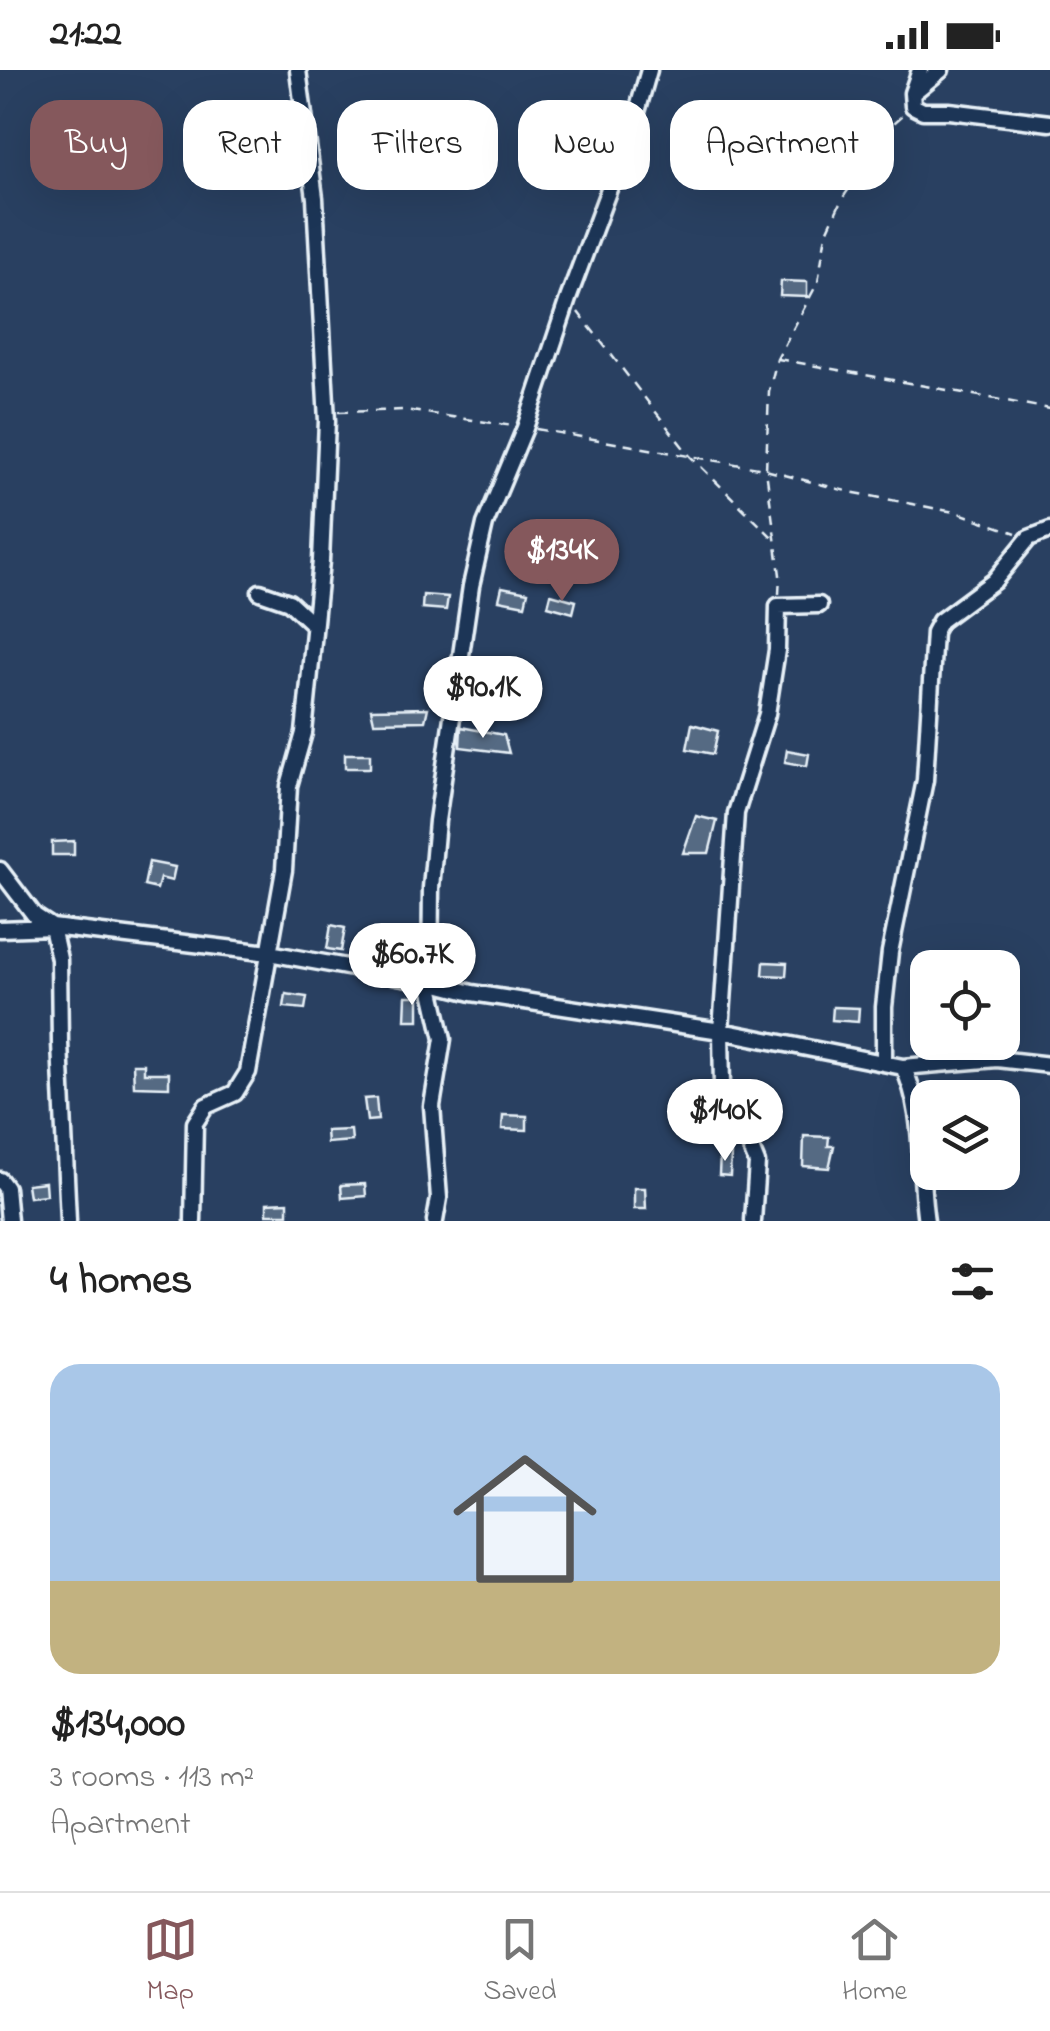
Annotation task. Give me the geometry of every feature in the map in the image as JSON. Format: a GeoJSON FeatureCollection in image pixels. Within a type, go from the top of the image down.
{"type":"FeatureCollection","features":[{"type":"Feature","properties":{"kind":"street"},"geometry":{"type":"LineString","coordinates":[[192,1221],[195,1123],[206,1106],[235,1093],[248,1072],[284,870],[289,786],[304,733],[321,561],[326,414],[316,198],[298,70]]}},
{"type":"Feature","properties":{"kind":"street"},"geometry":{"type":"LineString","coordinates":[[436,1221],[439,1198],[432,1106],[443,1038],[430,982],[431,888],[471,586],[486,524],[525,428],[649,70]]}},
{"type":"Feature","properties":{"kind":"street"},"geometry":{"type":"LineString","coordinates":[[912,100],[920,70]]}},
{"type":"Feature","properties":{"kind":"street"},"geometry":{"type":"LineString","coordinates":[[912,100],[941,70]]}},
{"type":"Feature","properties":{"kind":"street"},"geometry":{"type":"LineString","coordinates":[[912,100],[922,112],[949,110],[1050,123]]}},
{"type":"Feature","properties":{"kind":"street"},"geometry":{"type":"LineString","coordinates":[[884,1062],[890,952],[926,780],[934,632],[940,621],[994,581],[1029,538],[1049,530]]}},
{"type":"Feature","properties":{"kind":"street"},"geometry":{"type":"LineString","coordinates":[[260,592],[289,602],[314,625]]}},
{"type":"Feature","properties":{"kind":"street"},"geometry":{"type":"LineString","coordinates":[[753,1221],[757,1163],[722,1087],[721,1032],[734,826],[772,688],[778,606],[818,605]]}},
{"type":"Feature","properties":{"kind":"street"},"geometry":{"type":"LineString","coordinates":[[0,870],[35,916],[52,928],[60,959],[68,1221]]}},
{"type":"Feature","properties":{"kind":"street"},"geometry":{"type":"LineString","coordinates":[[0,930],[52,928],[268,953],[472,993],[721,1032],[902,1067],[997,1059],[1050,1065]]}},
{"type":"Feature","properties":{"kind":"street"},"geometry":{"type":"LineString","coordinates":[[902,1067],[916,1105],[926,1221]]}},
{"type":"Feature","properties":{"kind":"street"},"geometry":{"type":"LineString","coordinates":[[0,1180],[6,1188],[8,1221]]}},
{"type":"Feature","properties":{"kind":"path"},"geometry":{"type":"LineString","coordinates":[[778,606],[780,575],[766,470],[769,391],[777,359],[818,282],[826,234],[842,199],[912,100]]}},
{"type":"Feature","properties":{"kind":"path"},"geometry":{"type":"LineString","coordinates":[[568,299],[690,456],[775,540]]}},
{"type":"Feature","properties":{"kind":"path"},"geometry":{"type":"LineString","coordinates":[[777,359],[1050,409]]}},
{"type":"Feature","properties":{"kind":"path"},"geometry":{"type":"LineString","coordinates":[[326,414],[352,409],[405,410],[690,456],[959,513],[1029,538]]}},
{"type":"Feature","properties":{"kind":"building"},"geometry":{"type":"Polygon","coordinates":[[[781,281],[807,282],[807,297],[780,296],[781,281]]]}},
{"type":"Feature","properties":{"kind":"building"},"geometry":{"type":"Polygon","coordinates":[[[502,587],[528,592],[525,605],[499,600],[502,587]]]}},
{"type":"Feature","properties":{"kind":"building"},"geometry":{"type":"Polygon","coordinates":[[[551,594],[576,601],[573,613],[548,606],[551,594]]]}},
{"type":"Feature","properties":{"kind":"building"},"geometry":{"type":"Polygon","coordinates":[[[423,595],[448,597],[446,610],[422,608],[423,595]]]}},
{"type":"Feature","properties":{"kind":"building"},"geometry":{"type":"Polygon","coordinates":[[[428,708],[425,721],[374,722],[371,709],[428,708]]]}},
{"type":"Feature","properties":{"kind":"building"},"geometry":{"type":"Polygon","coordinates":[[[692,724],[718,731],[713,754],[687,749],[692,724]]]}},
{"type":"Feature","properties":{"kind":"building"},"geometry":{"type":"Polygon","coordinates":[[[461,727],[504,735],[509,753],[460,747],[461,727]]]}},
{"type":"Feature","properties":{"kind":"building"},"geometry":{"type":"Polygon","coordinates":[[[787,750],[809,754],[807,766],[785,762],[787,750]]]}},
{"type":"Feature","properties":{"kind":"building"},"geometry":{"type":"Polygon","coordinates":[[[345,754],[370,754],[370,768],[345,768],[345,754]]]}},
{"type":"Feature","properties":{"kind":"building"},"geometry":{"type":"Polygon","coordinates":[[[696,816],[717,821],[709,853],[683,853],[696,816]]]}},
{"type":"Feature","properties":{"kind":"building"},"geometry":{"type":"Polygon","coordinates":[[[74,841],[74,855],[52,855],[52,842],[74,841]]]}},
{"type":"Feature","properties":{"kind":"building"},"geometry":{"type":"Polygon","coordinates":[[[149,862],[175,867],[172,881],[160,878],[157,889],[144,886],[149,862]]]}},
{"type":"Feature","properties":{"kind":"building"},"geometry":{"type":"Polygon","coordinates":[[[331,925],[345,928],[341,951],[327,949],[331,925]]]}},
{"type":"Feature","properties":{"kind":"building"},"geometry":{"type":"Polygon","coordinates":[[[764,962],[787,963],[786,976],[763,975],[764,962]]]}},
{"type":"Feature","properties":{"kind":"building"},"geometry":{"type":"Polygon","coordinates":[[[286,994],[307,997],[305,1009],[284,1007],[286,994]]]}},
{"type":"Feature","properties":{"kind":"building"},"geometry":{"type":"Polygon","coordinates":[[[406,996],[419,996],[419,1020],[405,1020],[406,996]]]}},
{"type":"Feature","properties":{"kind":"building"},"geometry":{"type":"Polygon","coordinates":[[[833,1007],[859,1008],[858,1022],[832,1020],[833,1007]]]}},
{"type":"Feature","properties":{"kind":"building"},"geometry":{"type":"Polygon","coordinates":[[[133,1064],[144,1064],[144,1073],[169,1073],[169,1087],[134,1086],[133,1064]]]}},
{"type":"Feature","properties":{"kind":"building"},"geometry":{"type":"Polygon","coordinates":[[[376,1098],[378,1120],[367,1121],[364,1099],[376,1098]]]}},
{"type":"Feature","properties":{"kind":"building"},"geometry":{"type":"Polygon","coordinates":[[[503,1115],[527,1116],[527,1130],[502,1129],[503,1115]]]}},
{"type":"Feature","properties":{"kind":"building"},"geometry":{"type":"Polygon","coordinates":[[[351,1130],[352,1141],[327,1143],[326,1131],[351,1130]]]}},
{"type":"Feature","properties":{"kind":"building"},"geometry":{"type":"Polygon","coordinates":[[[804,1136],[829,1137],[828,1146],[834,1146],[829,1168],[803,1166],[804,1136]]]}},
{"type":"Feature","properties":{"kind":"building"},"geometry":{"type":"Polygon","coordinates":[[[720,1153],[731,1154],[730,1176],[719,1175],[720,1153]]]}},
{"type":"Feature","properties":{"kind":"building"},"geometry":{"type":"Polygon","coordinates":[[[45,1182],[46,1195],[29,1197],[27,1184],[45,1182]]]}},
{"type":"Feature","properties":{"kind":"building"},"geometry":{"type":"Polygon","coordinates":[[[365,1184],[366,1196],[342,1198],[341,1185],[365,1184]]]}},
{"type":"Feature","properties":{"kind":"building"},"geometry":{"type":"Polygon","coordinates":[[[634,1188],[645,1188],[646,1209],[634,1209],[634,1188]]]}},
{"type":"Feature","properties":{"kind":"building"},"geometry":{"type":"Polygon","coordinates":[[[288,1202],[288,1214],[267,1214],[267,1203],[288,1202]]]}}]}
